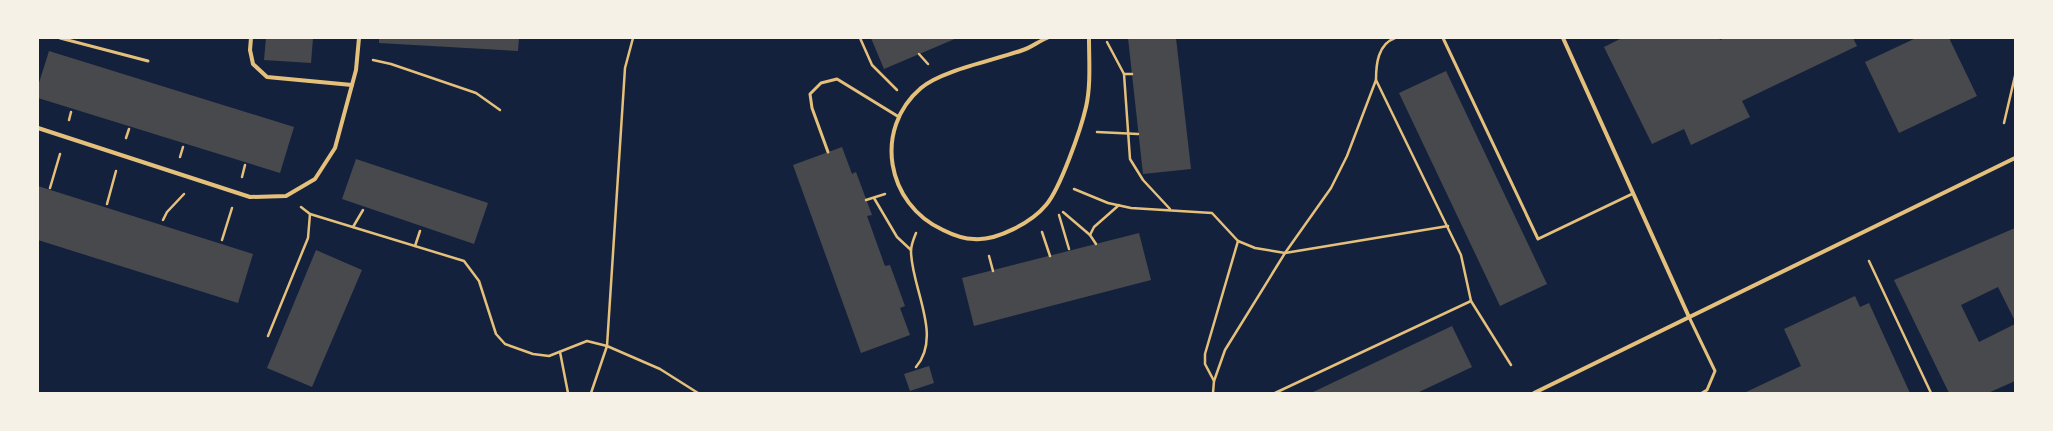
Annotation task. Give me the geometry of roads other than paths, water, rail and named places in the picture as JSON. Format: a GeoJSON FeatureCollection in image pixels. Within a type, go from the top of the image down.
{"type":"FeatureCollection","features":[{"type":"Feature","properties":{"kind":"street"},"geometry":{"type":"LineString","coordinates":[[251,38],[250,50],[252,64],[267,77],[352,85]]}},
{"type":"Feature","properties":{"kind":"street"},"geometry":{"type":"LineString","coordinates":[[38,128],[250,197],[286,196],[315,179],[335,148],[352,85],[359,38]]}},
{"type":"Feature","properties":{"kind":"street"},"geometry":{"type":"LineString","coordinates":[[1047,38],[1024,50],[949,74],[922,87],[907,104],[899,117],[895,125],[891,148],[893,169],[902,192],[917,213],[933,225],[958,237],[976,240],[997,236],[1031,220],[1047,205],[1058,183],[1086,108],[1089,81],[1089,38]]}},
{"type":"Feature","properties":{"kind":"street"},"geometry":{"type":"LineString","coordinates":[[1563,38],[1632,194],[1689,316]]}},
{"type":"Feature","properties":{"kind":"street"},"geometry":{"type":"LineString","coordinates":[[1534,393],[1613,356],[1689,316],[2015,158]]}},
{"type":"Feature","properties":{"kind":"lane"},"geometry":{"type":"LineString","coordinates":[[60,38],[148,61]]}},
{"type":"Feature","properties":{"kind":"lane"},"geometry":{"type":"LineString","coordinates":[[1443,38],[1538,239],[1632,194]]}},
{"type":"Feature","properties":{"kind":"lane"},"geometry":{"type":"LineString","coordinates":[[828,152],[812,108],[810,94],[821,83],[837,79],[899,117]]}},
{"type":"Feature","properties":{"kind":"lane"},"geometry":{"type":"LineString","coordinates":[[1689,316],[1714,371],[1707,390],[1702,393]]}}]}
